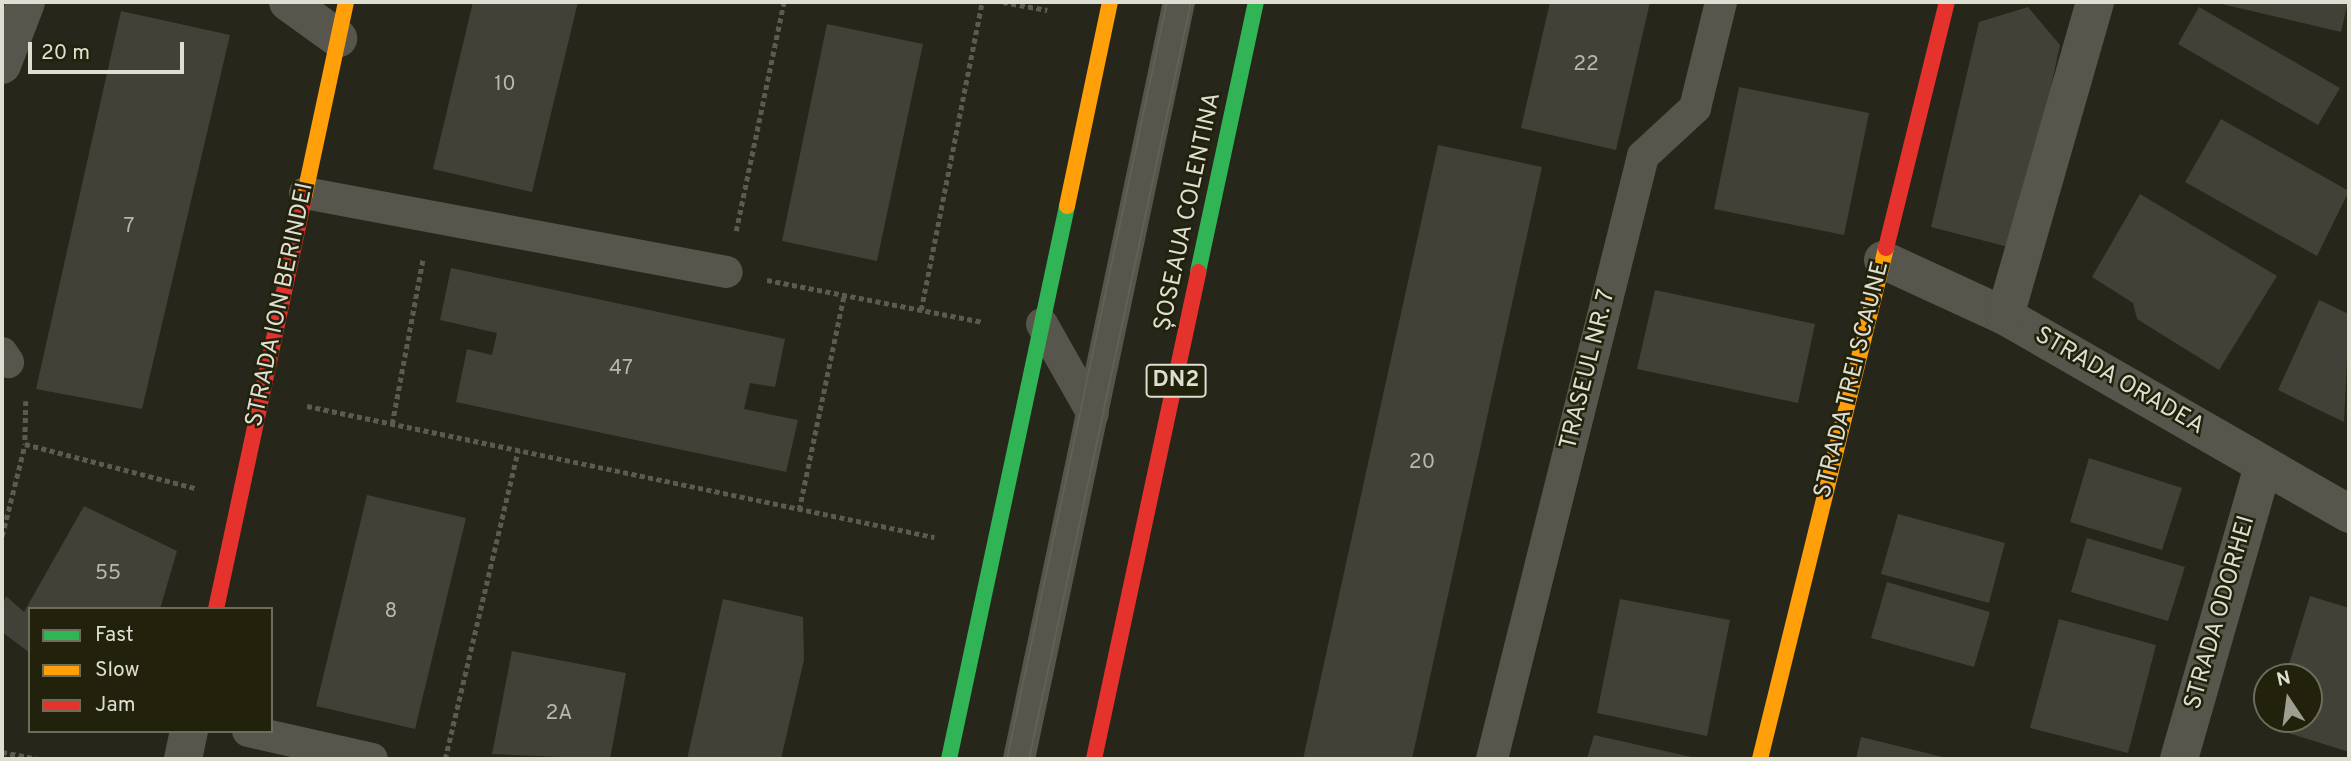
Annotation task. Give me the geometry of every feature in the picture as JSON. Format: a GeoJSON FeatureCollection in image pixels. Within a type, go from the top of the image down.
{"type":"FeatureCollection","features":[{"type":"Feature","properties":{"kind":"main road"},"geometry":{"type":"LineString","coordinates":[[949,759],[1110,2]]}},
{"type":"Feature","properties":{"kind":"main road","name":"ȘOSEAUA COLENTINA"},"geometry":{"type":"LineString","coordinates":[[1094,759],[1256,2]]}},
{"type":"Feature","properties":{"kind":"main road","name":"STRADA TREI SCAUNE"},"geometry":{"type":"LineString","coordinates":[[1760,759],[1947,2]]}},
{"type":"Feature","properties":{"kind":"main road","name":"STRADA ION BERINDEI"},"geometry":{"type":"LineString","coordinates":[[216,607],[342,20]]}},
{"type":"Feature","properties":{"kind":"street"},"geometry":{"type":"LineString","coordinates":[[2,65],[26,2]]}},
{"type":"Feature","properties":{"kind":"street"},"geometry":{"type":"LineString","coordinates":[[288,2],[342,20]]}},
{"type":"Feature","properties":{"kind":"street"},"geometry":{"type":"LineString","coordinates":[[2005,316],[2095,2]]}},
{"type":"Feature","properties":{"kind":"street","name":"STRADA ORADEA"},"geometry":{"type":"LineString","coordinates":[[1883,260],[2005,316],[2349,514]]}},
{"type":"Feature","properties":{"kind":"street","name":"STRADA ODORHEI"},"geometry":{"type":"LineString","coordinates":[[2179,759],[2263,466]]}},
{"type":"Feature","properties":{"kind":"street"},"geometry":{"type":"LineString","coordinates":[[183,759],[189,733]]}},
{"type":"Feature","properties":{"kind":"lane"},"geometry":{"type":"LineString","coordinates":[[1019,759],[1179,2]]}},
{"type":"Feature","properties":{"kind":"lane","name":"TRASEUL NR. 7"},"geometry":{"type":"LineString","coordinates":[[1492,759],[1643,156],[1695,108],[1721,2]]}},
{"type":"Feature","properties":{"kind":"lane"},"geometry":{"type":"LineString","coordinates":[[305,193],[727,272]]}},
{"type":"Feature","properties":{"kind":"lane"},"geometry":{"type":"LineString","coordinates":[[1042,324],[1093,414]]}},
{"type":"Feature","properties":{"kind":"lane"},"geometry":{"type":"LineString","coordinates":[[257,733],[372,759]]}},
{"type":"Feature","properties":{"kind":"path"},"geometry":{"type":"LineString","coordinates":[[784,2],[727,272],[983,322]]}},
{"type":"Feature","properties":{"kind":"path"},"geometry":{"type":"LineString","coordinates":[[921,310],[982,2]]}},
{"type":"Feature","properties":{"kind":"path"},"geometry":{"type":"LineString","coordinates":[[1003,2],[1047,10]]}},
{"type":"Feature","properties":{"kind":"path"},"geometry":{"type":"LineString","coordinates":[[392,424],[431,217]]}},
{"type":"Feature","properties":{"kind":"path"},"geometry":{"type":"LineString","coordinates":[[799,510],[844,295]]}},
{"type":"Feature","properties":{"kind":"path"},"geometry":{"type":"LineString","coordinates":[[2,536],[25,444],[26,401],[5,357]]}},
{"type":"Feature","properties":{"kind":"path"},"geometry":{"type":"LineString","coordinates":[[261,397],[934,537]]}},
{"type":"Feature","properties":{"kind":"path"},"geometry":{"type":"LineString","coordinates":[[25,444],[239,500]]}},
{"type":"Feature","properties":{"kind":"path"},"geometry":{"type":"LineString","coordinates":[[445,759],[518,451]]}},
{"type":"Feature","properties":{"kind":"path"},"geometry":{"type":"LineString","coordinates":[[2,752],[39,759]]}},
{"type":"Feature","properties":{"kind":"building"},"geometry":{"type":"Polygon","coordinates":[[[473,2],[578,2],[532,192],[433,169],[473,2]]]}},
{"type":"Feature","properties":{"kind":"building"},"geometry":{"type":"Polygon","coordinates":[[[1550,2],[1650,2],[1616,150],[1521,128],[1550,2]]]}},
{"type":"Feature","properties":{"kind":"building"},"geometry":{"type":"Polygon","coordinates":[[[2213,2],[2348,2],[2341,32],[2213,2]]]}},
{"type":"Feature","properties":{"kind":"building"},"geometry":{"type":"Polygon","coordinates":[[[2028,7],[2060,45],[2016,249],[1931,227],[1979,22],[2028,7]]]}},
{"type":"Feature","properties":{"kind":"building"},"geometry":{"type":"Polygon","coordinates":[[[2199,7],[2340,88],[2318,125],[2178,44],[2199,7]]]}},
{"type":"Feature","properties":{"kind":"building"},"geometry":{"type":"Polygon","coordinates":[[[121,11],[230,35],[142,409],[36,389],[121,11]]]}},
{"type":"Feature","properties":{"kind":"building"},"geometry":{"type":"Polygon","coordinates":[[[827,24],[923,44],[877,261],[782,241],[827,24]]]}},
{"type":"Feature","properties":{"kind":"building"},"geometry":{"type":"Polygon","coordinates":[[[1739,87],[1869,113],[1844,235],[1714,209],[1739,87]]]}},
{"type":"Feature","properties":{"kind":"building"},"geometry":{"type":"Polygon","coordinates":[[[2221,119],[2349,191],[2317,256],[2185,182],[2221,119]]]}},
{"type":"Feature","properties":{"kind":"building"},"geometry":{"type":"Polygon","coordinates":[[[1438,145],[1542,167],[1412,759],[1303,759],[1438,145]]]}},
{"type":"Feature","properties":{"kind":"building"},"geometry":{"type":"Polygon","coordinates":[[[2140,194],[2277,276],[2219,370],[2137,319],[2133,303],[2092,277],[2140,194]]]}},
{"type":"Feature","properties":{"kind":"building"},"geometry":{"type":"Polygon","coordinates":[[[451,268],[785,339],[775,387],[750,383],[744,409],[798,420],[786,472],[456,402],[467,349],[492,355],[497,333],[440,320],[451,268]]]}},
{"type":"Feature","properties":{"kind":"building"},"geometry":{"type":"Polygon","coordinates":[[[1655,290],[1815,324],[1798,403],[1637,369],[1655,290]]]}},
{"type":"Feature","properties":{"kind":"building"},"geometry":{"type":"Polygon","coordinates":[[[2319,300],[2349,314],[2344,422],[2278,390],[2319,300]]]}},
{"type":"Feature","properties":{"kind":"building"},"geometry":{"type":"Polygon","coordinates":[[[2089,458],[2182,488],[2162,550],[2070,522],[2089,458]]]}},
{"type":"Feature","properties":{"kind":"building"},"geometry":{"type":"Polygon","coordinates":[[[367,495],[466,518],[415,729],[316,706],[367,495]]]}},
{"type":"Feature","properties":{"kind":"building"},"geometry":{"type":"Polygon","coordinates":[[[84,506],[177,551],[161,607],[28,607],[28,652],[2,632],[2,607],[6,596],[24,612],[84,506]]]}},
{"type":"Feature","properties":{"kind":"building"},"geometry":{"type":"Polygon","coordinates":[[[1898,514],[2005,543],[1989,603],[1881,574],[1898,514]]]}},
{"type":"Feature","properties":{"kind":"building"},"geometry":{"type":"Polygon","coordinates":[[[2087,538],[2185,567],[2168,621],[2071,592],[2087,538]]]}},
{"type":"Feature","properties":{"kind":"building"},"geometry":{"type":"Polygon","coordinates":[[[1887,582],[1990,612],[1974,667],[1871,638],[1887,582]]]}},
{"type":"Feature","properties":{"kind":"building"},"geometry":{"type":"Polygon","coordinates":[[[2310,596],[2349,608],[2349,752],[2288,733],[2323,733],[2323,663],[2289,663],[2310,596]]]}},
{"type":"Feature","properties":{"kind":"building"},"geometry":{"type":"Polygon","coordinates":[[[723,599],[803,617],[804,660],[781,759],[687,759],[723,599]]]}},
{"type":"Feature","properties":{"kind":"building"},"geometry":{"type":"Polygon","coordinates":[[[1620,599],[1730,620],[1707,736],[1597,713],[1620,599]]]}},
{"type":"Feature","properties":{"kind":"building"},"geometry":{"type":"Polygon","coordinates":[[[2059,619],[2156,645],[2128,753],[2030,728],[2059,619]]]}},
{"type":"Feature","properties":{"kind":"building"},"geometry":{"type":"Polygon","coordinates":[[[512,651],[626,673],[610,759],[492,754],[512,651]]]}},
{"type":"Feature","properties":{"kind":"building"},"geometry":{"type":"Polygon","coordinates":[[[1594,735],[1696,758],[1696,759],[1587,759],[1594,735]]]}},
{"type":"Feature","properties":{"kind":"building"},"geometry":{"type":"Polygon","coordinates":[[[1861,737],[1947,758],[1947,759],[1856,759],[1861,737]]]}},
{"type":"Feature","properties":{"kind":"tram line"},"geometry":{"type":"LineString","coordinates":[[1007,759],[1167,2]]}},
{"type":"Feature","properties":{"kind":"tram line"},"geometry":{"type":"LineString","coordinates":[[1029,759],[1191,2]]}},
{"type":"Feature","properties":{"kind":"traffic: fast"},"geometry":{"type":"LineString","coordinates":[[1198,272],[1256,2]]}},
{"type":"Feature","properties":{"kind":"traffic: fast"},"geometry":{"type":"LineString","coordinates":[[949,759],[1067,206]]}},
{"type":"Feature","properties":{"kind":"traffic: slow"},"geometry":{"type":"LineString","coordinates":[[304,198],[346,2]]}},
{"type":"Feature","properties":{"kind":"traffic: slow"},"geometry":{"type":"LineString","coordinates":[[1067,206],[1110,2]]}},
{"type":"Feature","properties":{"kind":"traffic: slow"},"geometry":{"type":"LineString","coordinates":[[1760,759],[1886,248]]}},
{"type":"Feature","properties":{"kind":"traffic: jam"},"geometry":{"type":"LineString","coordinates":[[1886,248],[1947,2]]}},
{"type":"Feature","properties":{"kind":"traffic: jam"},"geometry":{"type":"LineString","coordinates":[[216,607],[304,198]]}},
{"type":"Feature","properties":{"kind":"traffic: jam"},"geometry":{"type":"LineString","coordinates":[[1094,759],[1198,272]]}}]}
